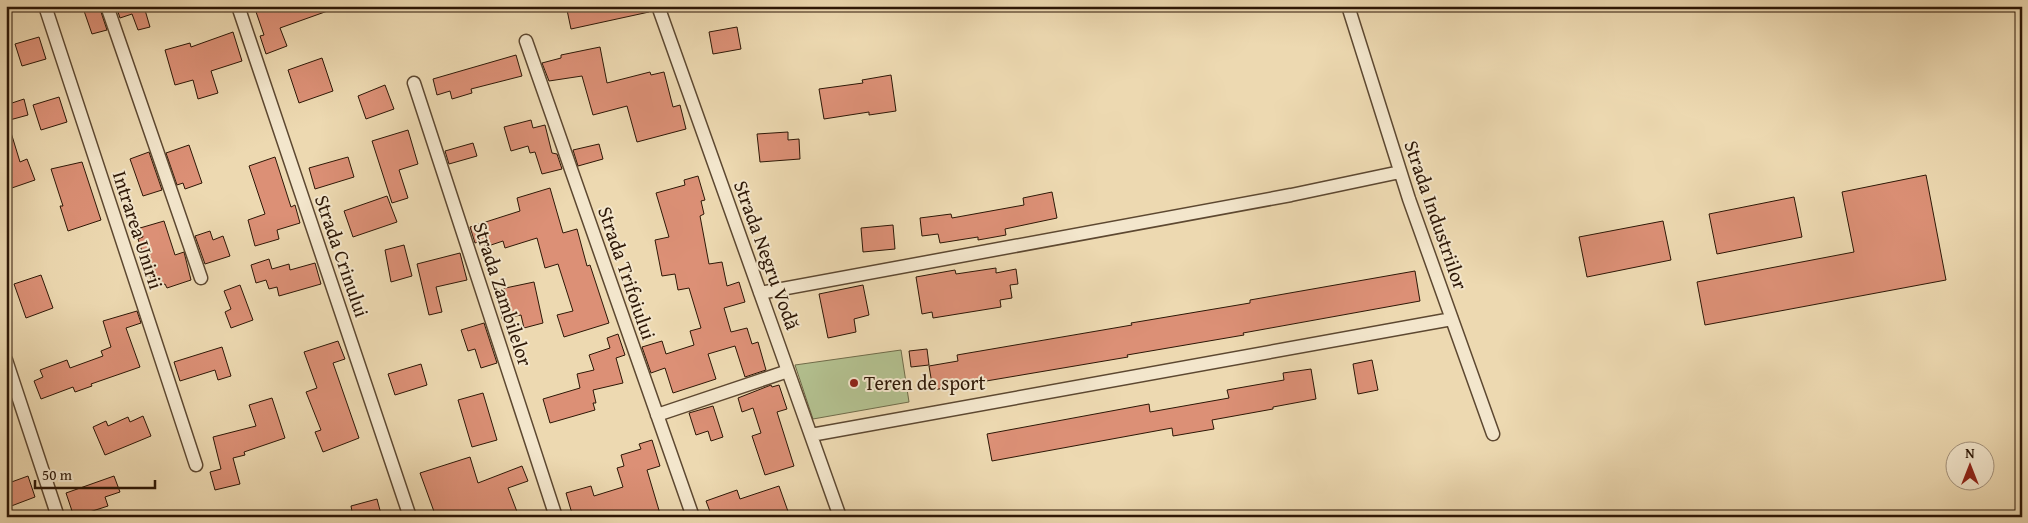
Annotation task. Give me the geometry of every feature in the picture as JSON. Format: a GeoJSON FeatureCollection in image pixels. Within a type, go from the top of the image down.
{"type":"FeatureCollection","features":[{"type":"Feature","properties":{"kind":"street","name":"Intrarea Unirii"},"geometry":{"type":"LineString","coordinates":[[45,6],[196,465]]}},
{"type":"Feature","properties":{"kind":"street"},"geometry":{"type":"LineString","coordinates":[[107,6],[201,278]]}},
{"type":"Feature","properties":{"kind":"street","name":"Strada Crinului"},"geometry":{"type":"LineString","coordinates":[[238,6],[410,517]]}},
{"type":"Feature","properties":{"kind":"street","name":"Strada Negru Vodă"},"geometry":{"type":"LineString","coordinates":[[658,6],[840,517]]}},
{"type":"Feature","properties":{"kind":"street","name":"Strada Industriilor"},"geometry":{"type":"LineString","coordinates":[[1348,6],[1400,172],[1493,434]]}},
{"type":"Feature","properties":{"kind":"street","name":"Strada Trifoiului"},"geometry":{"type":"LineString","coordinates":[[526,41],[693,517]]}},
{"type":"Feature","properties":{"kind":"street","name":"Strada Zambilelor"},"geometry":{"type":"LineString","coordinates":[[414,82],[556,517]]}},
{"type":"Feature","properties":{"kind":"street"},"geometry":{"type":"LineString","coordinates":[[760,293],[1291,195],[1400,172]]}},
{"type":"Feature","properties":{"kind":"street"},"geometry":{"type":"LineString","coordinates":[[811,435],[1452,319]]}},
{"type":"Feature","properties":{"kind":"street"},"geometry":{"type":"LineString","coordinates":[[6,360],[58,517]]}},
{"type":"Feature","properties":{"kind":"street"},"geometry":{"type":"LineString","coordinates":[[657,415],[788,371]]}},
{"type":"Feature","properties":{"kind":"green space","name":"Teren de sport"},"geometry":{"type":"Polygon","coordinates":[[[901,350],[909,402],[813,419],[795,365],[901,350]]]}},
{"type":"Feature","properties":{"kind":"building"},"geometry":{"type":"Polygon","coordinates":[[[99,6],[107,30],[92,34],[83,8],[99,6]]]}},
{"type":"Feature","properties":{"kind":"building"},"geometry":{"type":"Polygon","coordinates":[[[116,6],[146,6],[147,9],[145,10],[150,27],[138,30],[132,14],[120,18],[116,6]]]}},
{"type":"Feature","properties":{"kind":"building"},"geometry":{"type":"Polygon","coordinates":[[[254,6],[336,6],[336,8],[280,28],[287,46],[266,54],[260,36],[264,35],[254,6]]]}},
{"type":"Feature","properties":{"kind":"building"},"geometry":{"type":"Polygon","coordinates":[[[585,6],[648,6],[649,12],[571,29],[567,10],[585,6]]]}},
{"type":"Feature","properties":{"kind":"building"},"geometry":{"type":"Polygon","coordinates":[[[737,27],[741,49],[713,54],[709,32],[737,27]]]}},
{"type":"Feature","properties":{"kind":"building"},"geometry":{"type":"Polygon","coordinates":[[[233,32],[242,61],[211,71],[218,93],[198,99],[193,80],[175,85],[165,50],[190,43],[191,47],[233,32]]]}},
{"type":"Feature","properties":{"kind":"building"},"geometry":{"type":"Polygon","coordinates":[[[39,37],[46,59],[22,66],[15,44],[39,37]]]}},
{"type":"Feature","properties":{"kind":"building"},"geometry":{"type":"Polygon","coordinates":[[[600,47],[607,83],[650,72],[651,75],[664,72],[673,107],[680,105],[686,129],[637,142],[627,106],[593,115],[582,76],[549,81],[542,63],[561,58],[561,55],[600,47]]]}},
{"type":"Feature","properties":{"kind":"building"},"geometry":{"type":"Polygon","coordinates":[[[516,55],[522,76],[471,89],[472,93],[452,99],[450,91],[437,95],[433,79],[516,55]]]}},
{"type":"Feature","properties":{"kind":"building"},"geometry":{"type":"Polygon","coordinates":[[[322,58],[333,91],[299,103],[288,70],[322,58]]]}},
{"type":"Feature","properties":{"kind":"building"},"geometry":{"type":"Polygon","coordinates":[[[891,75],[896,111],[869,115],[869,112],[824,119],[819,89],[863,83],[862,80],[891,75]]]}},
{"type":"Feature","properties":{"kind":"building"},"geometry":{"type":"Polygon","coordinates":[[[385,85],[394,109],[366,119],[358,96],[385,85]]]}},
{"type":"Feature","properties":{"kind":"building"},"geometry":{"type":"Polygon","coordinates":[[[59,97],[67,122],[41,130],[33,105],[59,97]]]}},
{"type":"Feature","properties":{"kind":"building"},"geometry":{"type":"Polygon","coordinates":[[[24,99],[28,115],[6,121],[6,105],[24,99]]]}},
{"type":"Feature","properties":{"kind":"building"},"geometry":{"type":"Polygon","coordinates":[[[531,120],[533,128],[545,125],[552,153],[557,154],[562,169],[542,174],[535,152],[530,153],[528,146],[511,151],[504,127],[531,120]]]}},
{"type":"Feature","properties":{"kind":"building"},"geometry":{"type":"Polygon","coordinates":[[[9,126],[20,162],[27,159],[35,180],[6,190],[6,127],[9,126]]]}},
{"type":"Feature","properties":{"kind":"building"},"geometry":{"type":"Polygon","coordinates":[[[408,130],[418,164],[399,170],[408,198],[392,203],[372,141],[408,130]]]}},
{"type":"Feature","properties":{"kind":"building"},"geometry":{"type":"Polygon","coordinates":[[[788,132],[788,140],[799,139],[800,159],[760,162],[757,134],[788,132]]]}},
{"type":"Feature","properties":{"kind":"building"},"geometry":{"type":"Polygon","coordinates":[[[473,143],[477,156],[449,164],[445,151],[473,143]]]}},
{"type":"Feature","properties":{"kind":"building"},"geometry":{"type":"Polygon","coordinates":[[[599,144],[603,159],[578,166],[573,150],[599,144]]]}},
{"type":"Feature","properties":{"kind":"building"},"geometry":{"type":"Polygon","coordinates":[[[189,145],[202,183],[185,189],[183,183],[177,185],[166,153],[189,145]]]}},
{"type":"Feature","properties":{"kind":"building"},"geometry":{"type":"Polygon","coordinates":[[[149,152],[162,190],[143,196],[130,159],[149,152]]]}},
{"type":"Feature","properties":{"kind":"building"},"geometry":{"type":"Polygon","coordinates":[[[275,157],[291,207],[295,205],[300,223],[277,230],[279,239],[255,246],[248,220],[265,214],[249,166],[275,157]]]}},
{"type":"Feature","properties":{"kind":"building"},"geometry":{"type":"Polygon","coordinates":[[[348,157],[354,177],[315,189],[309,168],[348,157]]]}},
{"type":"Feature","properties":{"kind":"building"},"geometry":{"type":"Polygon","coordinates":[[[82,162],[101,220],[68,231],[60,206],[63,206],[51,169],[82,162]]]}},
{"type":"Feature","properties":{"kind":"building"},"geometry":{"type":"Polygon","coordinates":[[[1926,175],[1946,280],[1705,325],[1697,282],[1854,252],[1842,192],[1926,175]]]}},
{"type":"Feature","properties":{"kind":"building"},"geometry":{"type":"Polygon","coordinates":[[[698,176],[705,200],[701,201],[704,214],[700,216],[709,264],[722,262],[727,286],[739,282],[745,302],[724,308],[731,332],[747,328],[752,344],[758,342],[766,370],[745,377],[735,346],[708,354],[716,379],[673,393],[665,368],[651,373],[642,347],[662,341],[666,354],[694,345],[690,331],[701,328],[689,288],[678,290],[675,274],[662,276],[655,240],[669,237],[656,193],[685,185],[684,180],[698,176]]]}},
{"type":"Feature","properties":{"kind":"building"},"geometry":{"type":"Polygon","coordinates":[[[550,188],[563,233],[577,229],[587,266],[590,265],[609,323],[564,337],[557,315],[573,311],[558,264],[545,268],[537,238],[505,248],[503,241],[485,247],[483,240],[475,243],[470,227],[520,211],[517,198],[550,188]]]}},
{"type":"Feature","properties":{"kind":"building"},"geometry":{"type":"Polygon","coordinates":[[[1052,192],[1057,218],[1005,229],[1006,235],[978,240],[978,237],[940,243],[938,234],[922,236],[920,218],[951,214],[952,218],[1024,205],[1023,198],[1052,192]]]}},
{"type":"Feature","properties":{"kind":"building"},"geometry":{"type":"Polygon","coordinates":[[[387,196],[397,222],[353,237],[344,211],[387,196]]]}},
{"type":"Feature","properties":{"kind":"building"},"geometry":{"type":"Polygon","coordinates":[[[1794,197],[1802,237],[1717,254],[1709,214],[1794,197]]]}},
{"type":"Feature","properties":{"kind":"building"},"geometry":{"type":"Polygon","coordinates":[[[164,221],[175,255],[184,252],[191,280],[167,288],[165,284],[154,288],[138,239],[143,237],[140,228],[164,221]]]}},
{"type":"Feature","properties":{"kind":"building"},"geometry":{"type":"Polygon","coordinates":[[[1663,221],[1671,260],[1587,277],[1579,237],[1663,221]]]}},
{"type":"Feature","properties":{"kind":"building"},"geometry":{"type":"Polygon","coordinates":[[[893,225],[895,249],[863,252],[861,228],[893,225]]]}},
{"type":"Feature","properties":{"kind":"building"},"geometry":{"type":"Polygon","coordinates":[[[210,231],[213,240],[223,236],[230,256],[205,264],[195,236],[210,231]]]}},
{"type":"Feature","properties":{"kind":"building"},"geometry":{"type":"Polygon","coordinates":[[[404,245],[412,276],[391,282],[385,250],[404,245]]]}},
{"type":"Feature","properties":{"kind":"building"},"geometry":{"type":"Polygon","coordinates":[[[460,253],[467,280],[436,287],[442,312],[429,315],[417,264],[460,253]]]}},
{"type":"Feature","properties":{"kind":"building"},"geometry":{"type":"Polygon","coordinates":[[[269,259],[272,269],[289,264],[290,270],[315,263],[321,284],[279,296],[277,287],[269,289],[266,280],[256,283],[251,265],[269,259]]]}},
{"type":"Feature","properties":{"kind":"building"},"geometry":{"type":"Polygon","coordinates":[[[996,268],[996,273],[1016,269],[1018,284],[1010,285],[1012,298],[1000,300],[1001,307],[933,318],[932,312],[922,314],[916,277],[955,270],[956,274],[996,268]]]}},
{"type":"Feature","properties":{"kind":"building"},"geometry":{"type":"Polygon","coordinates":[[[1415,271],[1420,301],[1243,333],[1244,335],[1127,355],[1128,357],[933,390],[929,366],[958,361],[957,355],[1132,325],[1131,323],[1250,303],[1250,300],[1415,271]]]}},
{"type":"Feature","properties":{"kind":"building"},"geometry":{"type":"Polygon","coordinates":[[[41,275],[53,308],[26,318],[14,284],[41,275]]]}},
{"type":"Feature","properties":{"kind":"building"},"geometry":{"type":"Polygon","coordinates":[[[534,282],[543,323],[524,328],[521,315],[502,319],[496,290],[534,282]]]}},
{"type":"Feature","properties":{"kind":"building"},"geometry":{"type":"Polygon","coordinates":[[[240,285],[253,320],[231,328],[225,312],[231,309],[224,291],[240,285]]]}},
{"type":"Feature","properties":{"kind":"building"},"geometry":{"type":"Polygon","coordinates":[[[863,285],[869,315],[854,319],[856,332],[828,338],[819,294],[863,285]]]}},
{"type":"Feature","properties":{"kind":"building"},"geometry":{"type":"Polygon","coordinates":[[[137,311],[141,323],[126,328],[140,367],[91,384],[92,386],[75,392],[73,387],[41,399],[34,381],[43,377],[40,370],[67,360],[70,368],[103,356],[101,351],[111,347],[103,321],[137,311]]]}},
{"type":"Feature","properties":{"kind":"building"},"geometry":{"type":"Polygon","coordinates":[[[484,323],[497,363],[481,368],[475,349],[468,351],[461,330],[484,323]]]}},
{"type":"Feature","properties":{"kind":"building"},"geometry":{"type":"Polygon","coordinates":[[[618,334],[625,355],[616,358],[623,383],[593,390],[596,403],[593,403],[595,410],[550,423],[543,399],[580,388],[577,374],[594,370],[589,355],[610,348],[607,338],[618,334]]]}},
{"type":"Feature","properties":{"kind":"building"},"geometry":{"type":"Polygon","coordinates":[[[338,341],[345,359],[333,363],[359,438],[323,452],[315,432],[321,430],[306,392],[317,388],[304,352],[338,341]]]}},
{"type":"Feature","properties":{"kind":"building"},"geometry":{"type":"Polygon","coordinates":[[[222,347],[231,376],[218,380],[215,370],[180,381],[174,362],[222,347]]]}},
{"type":"Feature","properties":{"kind":"building"},"geometry":{"type":"Polygon","coordinates":[[[927,349],[929,365],[911,367],[909,351],[927,349]]]}},
{"type":"Feature","properties":{"kind":"building"},"geometry":{"type":"Polygon","coordinates":[[[1372,360],[1378,390],[1358,394],[1353,364],[1372,360]]]}},
{"type":"Feature","properties":{"kind":"building"},"geometry":{"type":"Polygon","coordinates":[[[421,364],[427,385],[395,395],[388,374],[421,364]]]}},
{"type":"Feature","properties":{"kind":"building"},"geometry":{"type":"Polygon","coordinates":[[[1311,369],[1316,399],[1212,420],[1214,429],[1173,436],[1172,428],[992,461],[987,434],[1149,404],[1150,412],[1229,398],[1227,390],[1284,380],[1283,373],[1311,369]]]}},
{"type":"Feature","properties":{"kind":"building"},"geometry":{"type":"Polygon","coordinates":[[[771,385],[772,387],[779,385],[787,409],[777,412],[794,466],[765,475],[752,436],[761,433],[753,408],[742,412],[738,398],[771,385]]]}},
{"type":"Feature","properties":{"kind":"building"},"geometry":{"type":"Polygon","coordinates":[[[483,393],[497,440],[472,447],[458,400],[483,393]]]}},
{"type":"Feature","properties":{"kind":"building"},"geometry":{"type":"Polygon","coordinates":[[[272,398],[285,438],[244,452],[245,455],[233,458],[240,484],[215,490],[210,472],[221,469],[213,437],[256,426],[249,405],[272,398]]]}},
{"type":"Feature","properties":{"kind":"building"},"geometry":{"type":"Polygon","coordinates":[[[713,406],[723,437],[711,441],[708,431],[696,435],[689,413],[713,406]]]}},
{"type":"Feature","properties":{"kind":"building"},"geometry":{"type":"Polygon","coordinates":[[[143,416],[151,436],[105,455],[93,427],[106,421],[108,426],[128,417],[130,422],[143,416]]]}},
{"type":"Feature","properties":{"kind":"building"},"geometry":{"type":"Polygon","coordinates":[[[652,440],[660,466],[647,470],[661,517],[600,517],[599,512],[581,517],[573,517],[566,493],[591,486],[594,496],[623,487],[617,468],[624,466],[621,455],[641,449],[639,444],[652,440]]]}},
{"type":"Feature","properties":{"kind":"building"},"geometry":{"type":"Polygon","coordinates":[[[470,457],[478,483],[522,466],[528,481],[508,488],[519,517],[436,517],[420,473],[470,457]]]}},
{"type":"Feature","properties":{"kind":"building"},"geometry":{"type":"Polygon","coordinates":[[[28,476],[35,497],[6,508],[6,484],[28,476]]]}},
{"type":"Feature","properties":{"kind":"building"},"geometry":{"type":"Polygon","coordinates":[[[114,476],[120,492],[105,497],[108,506],[74,517],[66,493],[114,476]]]}},
{"type":"Feature","properties":{"kind":"building"},"geometry":{"type":"Polygon","coordinates":[[[779,486],[790,517],[712,517],[706,501],[737,490],[740,499],[779,486]]]}},
{"type":"Feature","properties":{"kind":"building"},"geometry":{"type":"Polygon","coordinates":[[[377,499],[381,514],[372,517],[353,517],[351,506],[377,499]]]}},
{"type":"Feature","properties":{"kind":"place","name":"Teren de sport"},"geometry":{"type":"Point","coordinates":[854,383]}}]}
